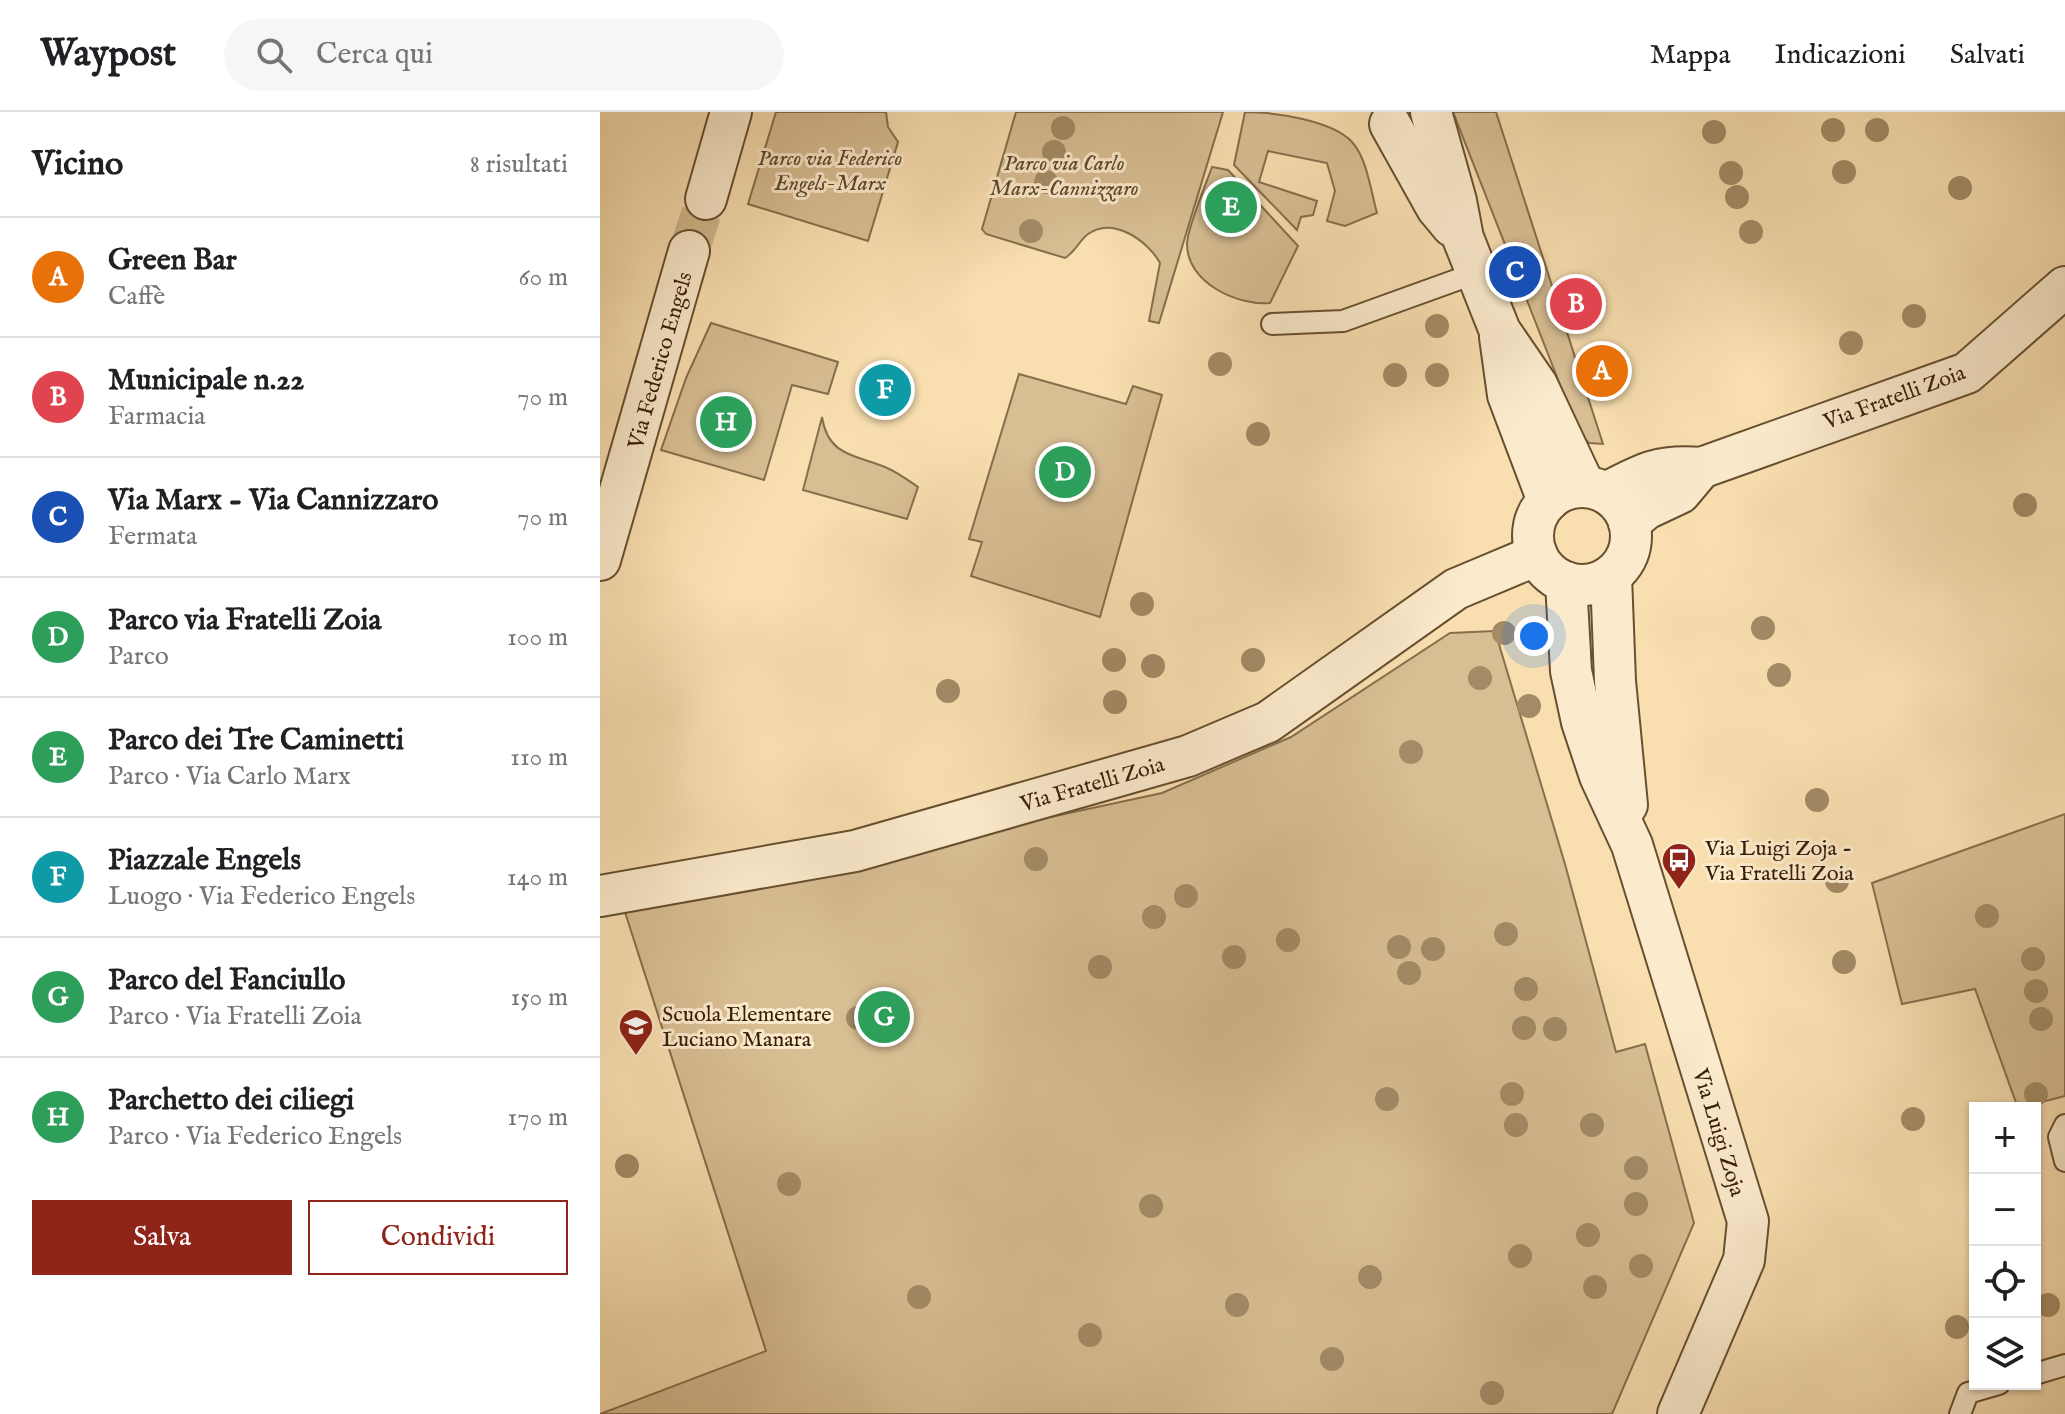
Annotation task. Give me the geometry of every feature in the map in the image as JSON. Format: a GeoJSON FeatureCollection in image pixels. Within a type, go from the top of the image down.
{"type":"FeatureCollection","features":[{"type":"Feature","properties":{"kind":"street"},"geometry":{"type":"LineString","coordinates":[[706,199],[731,112]]}},
{"type":"Feature","properties":{"kind":"street"},"geometry":{"type":"LineString","coordinates":[[1431,112],[1470,256],[1500,331],[1537,385],[1607,501],[1629,552],[1611,576],[1588,585],[1566,582],[1549,572],[1537,555],[1534,528],[1548,501],[1508,395],[1500,331]]}},
{"type":"Feature","properties":{"kind":"street"},"geometry":{"type":"LineString","coordinates":[[1392,116],[1437,208],[1470,256]]}},
{"type":"Feature","properties":{"kind":"street","name":"Via Federico Engels"},"geometry":{"type":"LineString","coordinates":[[600,560],[689,251]]}},
{"type":"Feature","properties":{"kind":"street","name":"Via Fratelli Zoia"},"geometry":{"type":"LineString","coordinates":[[1548,501],[1569,489],[1646,509],[1680,493],[1701,468],[1967,373],[2065,287]]}},
{"type":"Feature","properties":{"kind":"street","name":"Via Fratelli Zoia"},"geometry":{"type":"LineString","coordinates":[[600,896],[855,851],[1188,756],[1268,722],[1456,589],[1537,555]]}},
{"type":"Feature","properties":{"kind":"street","name":"Via Luigi Zoja"},"geometry":{"type":"LineString","coordinates":[[1611,576],[1615,681],[1632,845]]}},
{"type":"Feature","properties":{"kind":"street","name":"Via Luigi Zoja"},"geometry":{"type":"LineString","coordinates":[[1566,582],[1571,671],[1582,722],[1600,776],[1632,845],[1748,1221],[1744,1260],[1686,1412]]}},
{"type":"Feature","properties":{"kind":"lane"},"geometry":{"type":"LineString","coordinates":[[1272,324],[1356,318],[1470,256]]}},
{"type":"Feature","properties":{"kind":"lane"},"geometry":{"type":"LineString","coordinates":[[2065,1125],[2059,1137],[2065,1161]]}},
{"type":"Feature","properties":{"kind":"lane"},"geometry":{"type":"LineString","coordinates":[[2041,1372],[2065,1365]]}},
{"type":"Feature","properties":{"kind":"lane"},"geometry":{"type":"LineString","coordinates":[[1960,1414],[1968,1393],[1978,1390]]}},
{"type":"Feature","properties":{"kind":"green space","name":"Parco via Federico Engels-Marx"},"geometry":{"type":"Polygon","coordinates":[[[776,112],[886,112],[888,127],[898,142],[868,241],[748,204],[776,112]]]}},
{"type":"Feature","properties":{"kind":"green space","name":"Parco via Carlo Marx-Cannizzaro"},"geometry":{"type":"Polygon","coordinates":[[[1016,112],[1223,112],[1159,323],[1149,321],[1160,263],[1139,239],[1119,229],[1098,229],[1088,234],[1065,258],[986,234],[982,229],[1016,112]]]}},
{"type":"Feature","properties":{"kind":"green space"},"geometry":{"type":"Polygon","coordinates":[[[1245,112],[1302,119],[1343,134],[1361,157],[1377,213],[1345,226],[1327,221],[1335,191],[1327,163],[1268,151],[1259,182],[1317,201],[1313,215],[1301,217],[1297,230],[1234,165],[1245,112]]]}},
{"type":"Feature","properties":{"kind":"green space"},"geometry":{"type":"Polygon","coordinates":[[[1453,112],[1496,112],[1603,444],[1589,443],[1579,433],[1453,112]]]}},
{"type":"Feature","properties":{"kind":"green space"},"geometry":{"type":"Polygon","coordinates":[[[1212,167],[1228,170],[1298,246],[1270,303],[1244,301],[1216,289],[1195,270],[1189,258],[1187,244],[1190,228],[1212,167]]]}},
{"type":"Feature","properties":{"kind":"green space"},"geometry":{"type":"Polygon","coordinates":[[[711,323],[838,362],[828,394],[792,385],[764,480],[661,450],[686,378],[711,323]]]}},
{"type":"Feature","properties":{"kind":"green space"},"geometry":{"type":"Polygon","coordinates":[[[1019,374],[1126,404],[1133,386],[1162,395],[1100,617],[971,576],[982,542],[969,539],[1019,374]]]}},
{"type":"Feature","properties":{"kind":"green space"},"geometry":{"type":"Polygon","coordinates":[[[822,417],[830,440],[837,447],[889,469],[918,487],[907,519],[803,490],[822,417]]]}},
{"type":"Feature","properties":{"kind":"green space"},"geometry":{"type":"Polygon","coordinates":[[[1495,631],[1565,864],[1616,1052],[1645,1044],[1694,1223],[1612,1414],[600,1414],[766,1351],[624,909],[1162,793],[1291,737],[1450,633],[1495,631]]]}},
{"type":"Feature","properties":{"kind":"green space"},"geometry":{"type":"Polygon","coordinates":[[[2065,814],[2065,1096],[2041,1102],[2016,1102],[1975,989],[1902,1004],[1872,883],[2065,814]]]}},
{"type":"Feature","properties":{"kind":"tunnel"},"geometry":{"type":"LineString","coordinates":[[689,251],[706,199]]}},
{"type":"Feature","properties":{"kind":"place","name":"Parco dei Tre Caminetti"},"geometry":{"type":"Point","coordinates":[1231,207]}},
{"type":"Feature","properties":{"kind":"place","name":"Via Marx - Via Cannizzaro"},"geometry":{"type":"Point","coordinates":[1515,272]}},
{"type":"Feature","properties":{"kind":"place","name":"Municipale n.22"},"geometry":{"type":"Point","coordinates":[1576,304]}},
{"type":"Feature","properties":{"kind":"place","name":"Green Bar"},"geometry":{"type":"Point","coordinates":[1602,371]}},
{"type":"Feature","properties":{"kind":"place","name":"Piazzale Engels"},"geometry":{"type":"Point","coordinates":[885,390]}},
{"type":"Feature","properties":{"kind":"place","name":"Parchetto dei ciliegi"},"geometry":{"type":"Point","coordinates":[726,422]}},
{"type":"Feature","properties":{"kind":"place","name":"Parco via Fratelli Zoia"},"geometry":{"type":"Point","coordinates":[1065,472]}},
{"type":"Feature","properties":{"kind":"place","name":"Via Luigi Zoja - Via Fratelli Zoia"},"geometry":{"type":"Point","coordinates":[1679,891]}},
{"type":"Feature","properties":{"kind":"place","name":"Parco del Fanciullo"},"geometry":{"type":"Point","coordinates":[884,1017]}},
{"type":"Feature","properties":{"kind":"place","name":"Scuola Elementare Luciano Manara"},"geometry":{"type":"Point","coordinates":[636,1057]}}]}
